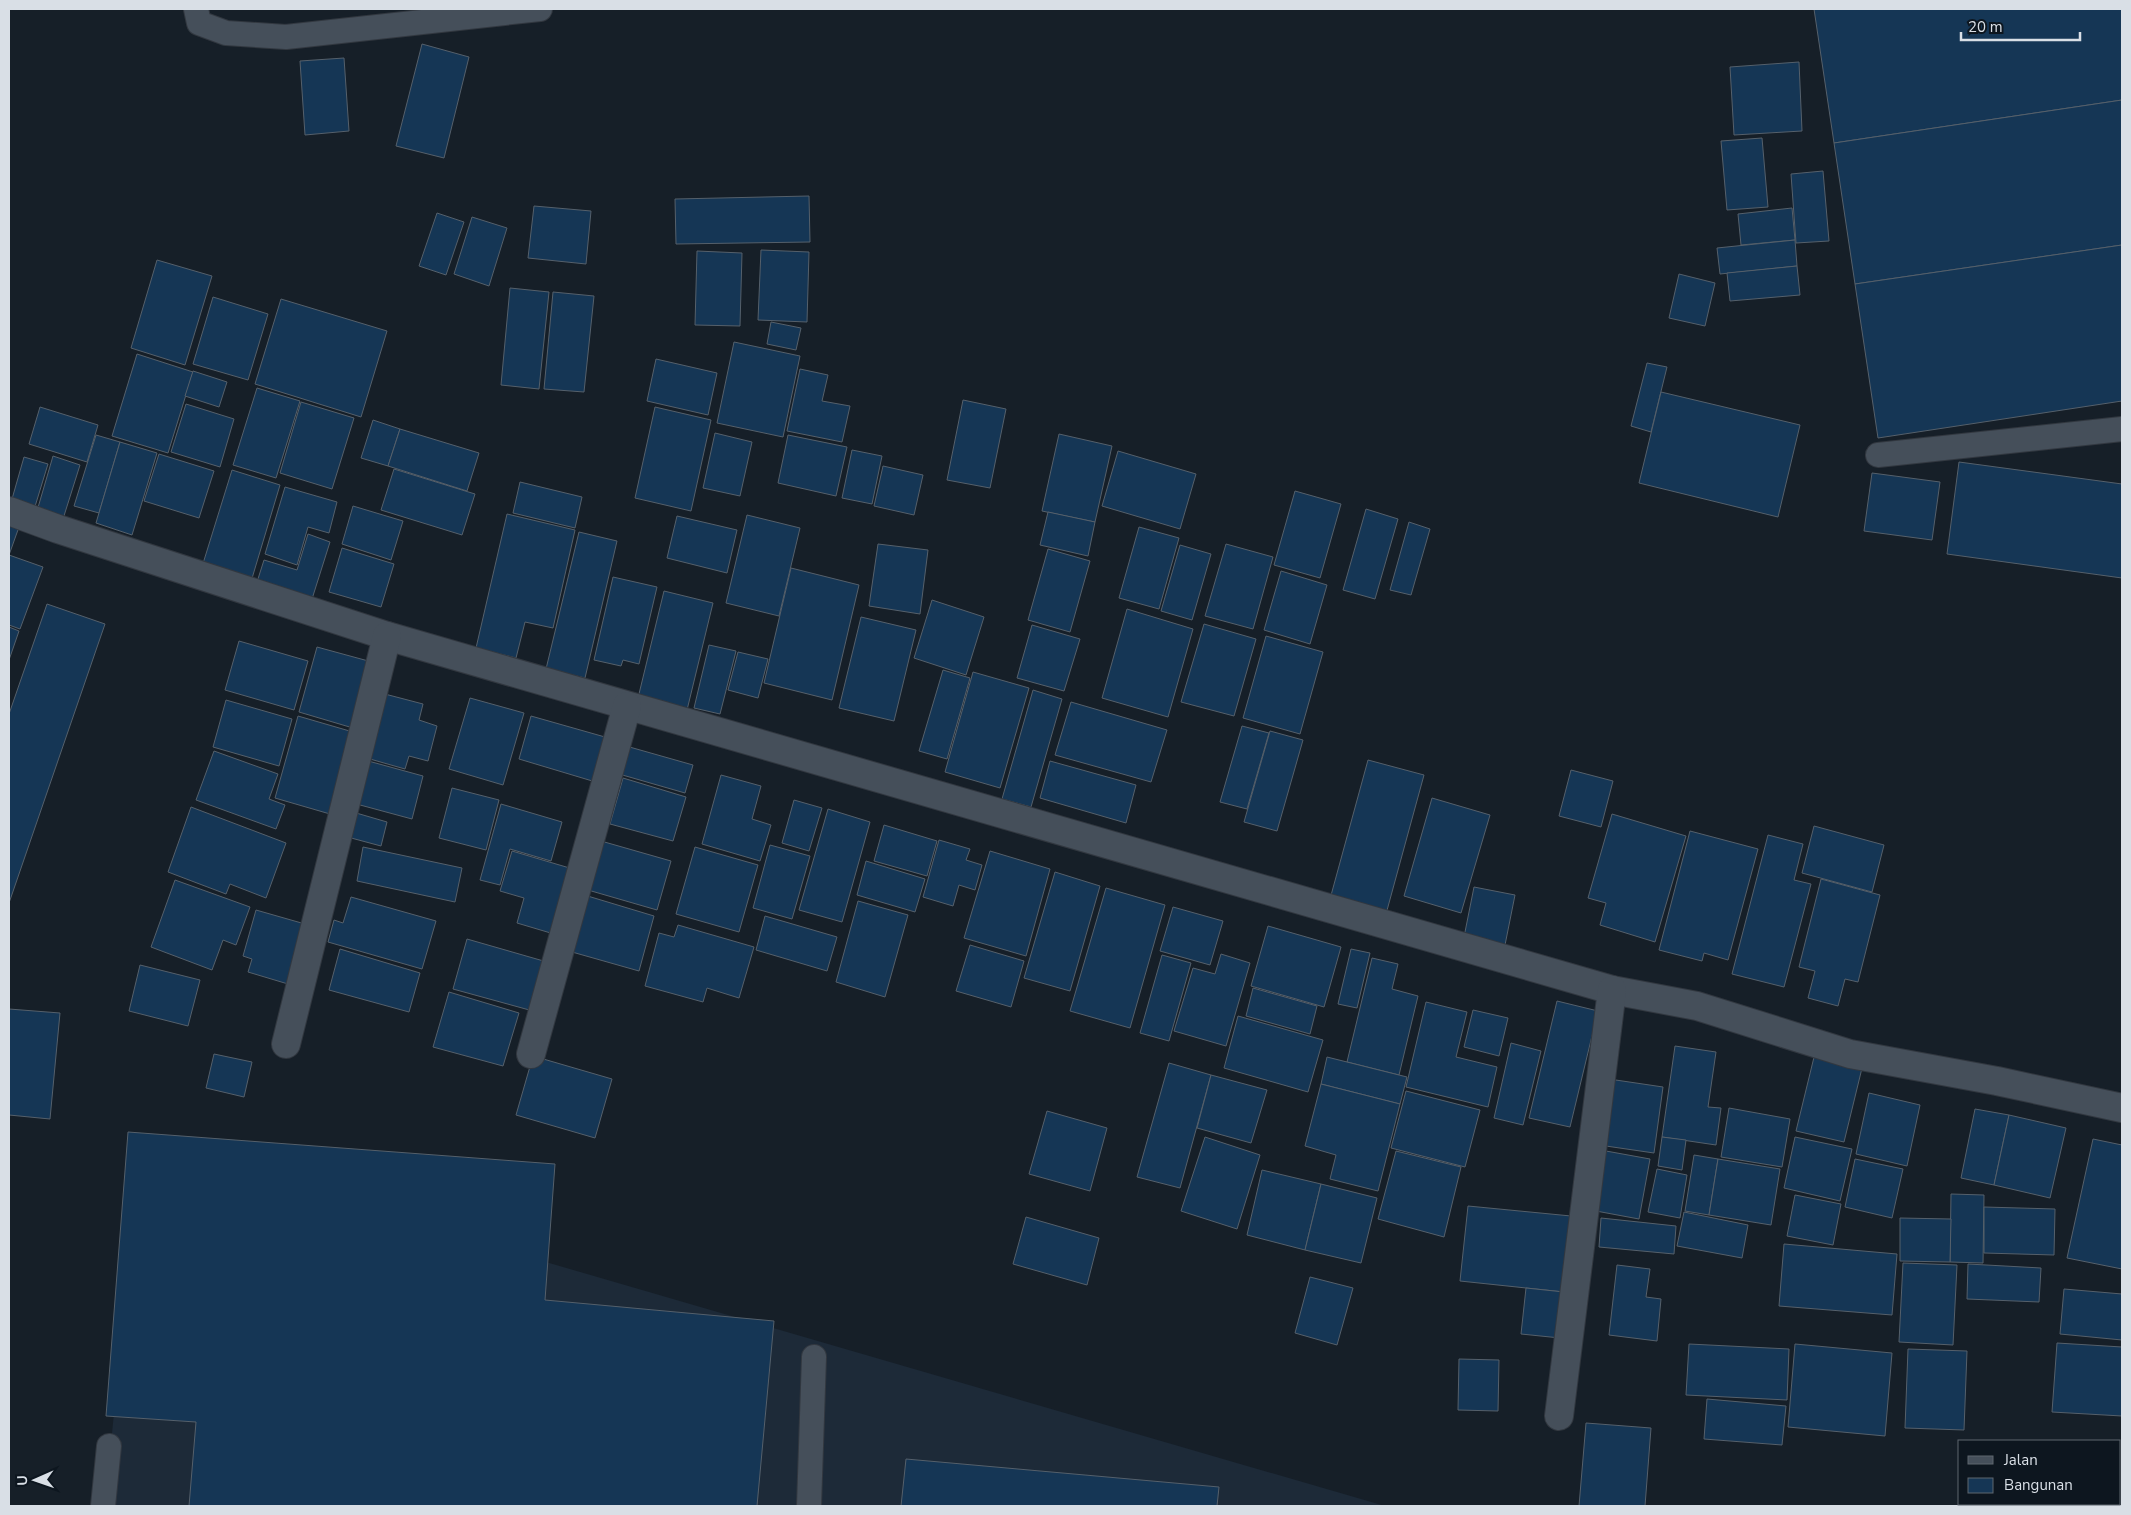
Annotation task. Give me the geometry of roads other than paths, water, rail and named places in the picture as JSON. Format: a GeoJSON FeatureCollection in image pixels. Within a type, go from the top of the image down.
{"type":"FeatureCollection","features":[{"type":"Feature","properties":{"kind":"street"},"geometry":{"type":"LineString","coordinates":[[9,511],[58,529],[387,636],[1612,990],[1697,1006],[1850,1054],[1997,1081],[2122,1108]]}},
{"type":"Feature","properties":{"kind":"street"},"geometry":{"type":"LineString","coordinates":[[286,1044],[387,636]]}},
{"type":"Feature","properties":{"kind":"street"},"geometry":{"type":"LineString","coordinates":[[531,1054],[627,706]]}},
{"type":"Feature","properties":{"kind":"street"},"geometry":{"type":"LineString","coordinates":[[1559,1416],[1612,990]]}},
{"type":"Feature","properties":{"kind":"lane"},"geometry":{"type":"LineString","coordinates":[[196,9],[200,22],[226,33],[286,37],[540,9]]}},
{"type":"Feature","properties":{"kind":"lane"},"geometry":{"type":"LineString","coordinates":[[1878,455],[2122,429]]}},
{"type":"Feature","properties":{"kind":"lane"},"geometry":{"type":"LineString","coordinates":[[809,1506],[814,1357]]}},
{"type":"Feature","properties":{"kind":"lane"},"geometry":{"type":"LineString","coordinates":[[103,1506],[109,1446]]}}]}
